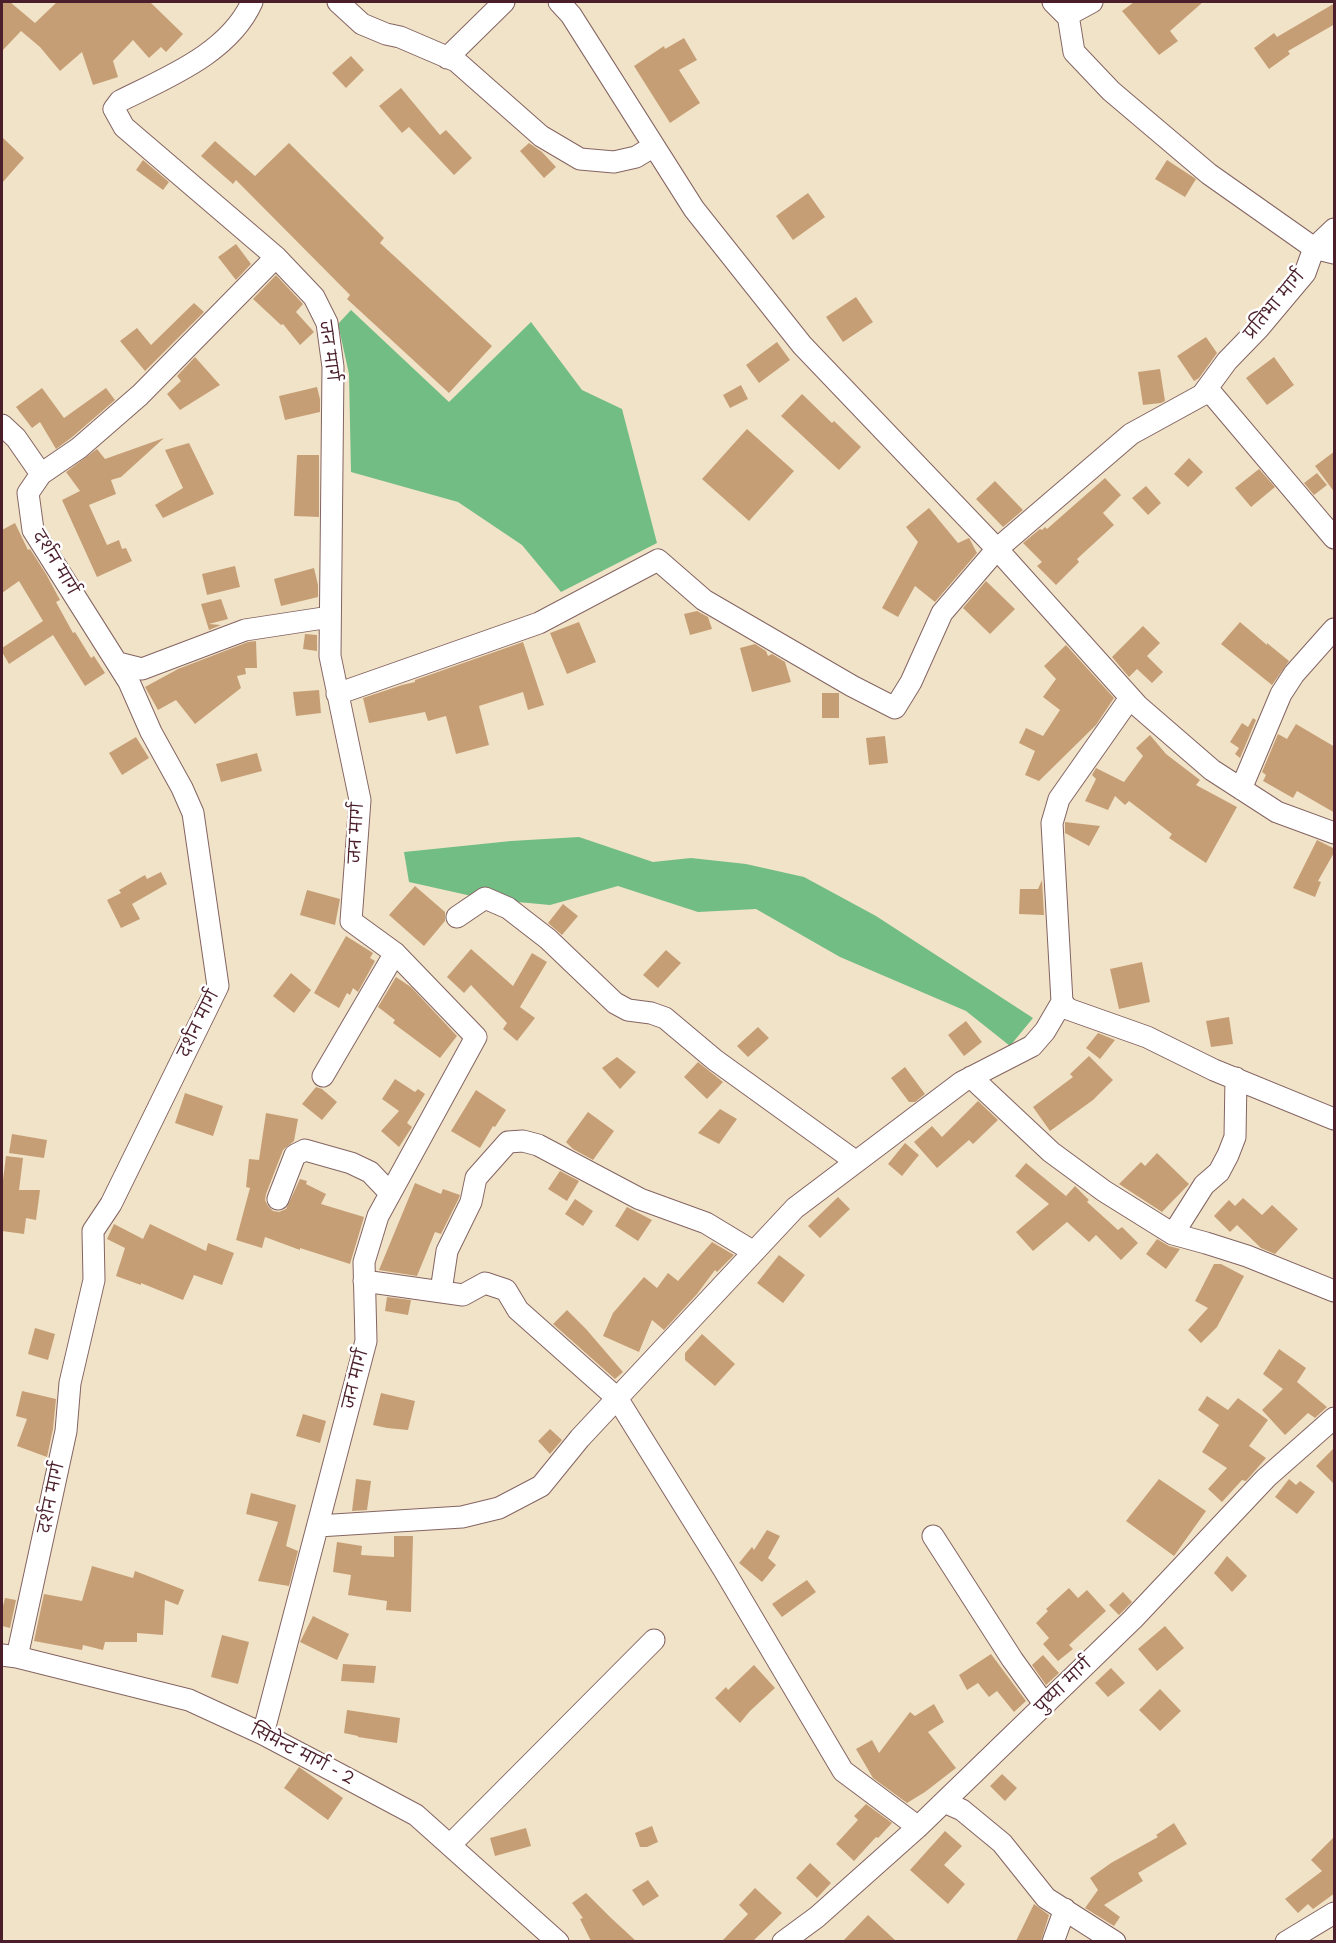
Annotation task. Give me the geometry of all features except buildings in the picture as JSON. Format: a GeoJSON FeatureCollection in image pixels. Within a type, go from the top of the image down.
{"type":"FeatureCollection","features":[{"type":"Feature","properties":{"kind":"street","name":"जन मार्ग"},"geometry":{"type":"LineString","coordinates":[[252,2],[240,23],[209,53],[120,100],[114,109],[124,127],[276,257],[314,297],[327,322],[333,367],[330,656],[360,800],[351,921],[395,953],[476,1037],[378,1216],[364,1262],[366,1341],[263,1734]]}},
{"type":"Feature","properties":{"kind":"street"},"geometry":{"type":"LineString","coordinates":[[338,2],[362,24],[400,37],[456,61],[541,136],[580,159],[614,162],[636,158],[654,146]]}},
{"type":"Feature","properties":{"kind":"street"},"geometry":{"type":"LineString","coordinates":[[447,58],[504,2]]}},
{"type":"Feature","properties":{"kind":"street"},"geometry":{"type":"LineString","coordinates":[[559,2],[571,15],[694,209],[802,345],[997,549],[1130,698],[1212,770],[1277,812],[1335,833]]}},
{"type":"Feature","properties":{"kind":"street"},"geometry":{"type":"LineString","coordinates":[[1053,2],[1069,18]]}},
{"type":"Feature","properties":{"kind":"street"},"geometry":{"type":"LineString","coordinates":[[1092,2],[1068,15],[1074,52],[1111,91],[1209,174],[1324,250],[1335,229]]}},
{"type":"Feature","properties":{"kind":"street","name":"प्रतिभा मार्ग"},"geometry":{"type":"LineString","coordinates":[[337,694],[539,623],[658,560],[704,600],[895,708],[911,682],[942,613],[997,549],[1131,434],[1202,395],[1227,361],[1258,329],[1324,250]]}},
{"type":"Feature","properties":{"kind":"street"},"geometry":{"type":"LineString","coordinates":[[2,425],[16,438],[41,474],[79,448],[140,395],[276,257]]}},
{"type":"Feature","properties":{"kind":"street"},"geometry":{"type":"LineString","coordinates":[[1207,388],[1335,538]]}},
{"type":"Feature","properties":{"kind":"street","name":"दर्शन मार्ग"},"geometry":{"type":"LineString","coordinates":[[9,1656],[66,1431],[70,1383],[94,1280],[93,1231],[111,1204],[218,986],[193,813],[182,788],[150,732],[129,682],[33,530],[28,493],[41,474]]}},
{"type":"Feature","properties":{"kind":"street"},"geometry":{"type":"LineString","coordinates":[[118,663],[142,669],[245,630],[330,617]]}},
{"type":"Feature","properties":{"kind":"street"},"geometry":{"type":"LineString","coordinates":[[1241,789],[1281,694],[1294,674],[1335,630]]}},
{"type":"Feature","properties":{"kind":"street"},"geometry":{"type":"LineString","coordinates":[[318,1526],[462,1517],[499,1508],[541,1486],[580,1438],[795,1208],[962,1082],[1032,1046],[1045,1031],[1062,1002],[1052,823],[1059,799],[1130,698]]}},
{"type":"Feature","properties":{"kind":"street"},"geometry":{"type":"LineString","coordinates":[[457,917],[485,898],[508,908],[567,956],[615,1003],[627,1010],[664,1018],[715,1060],[855,1161]]}},
{"type":"Feature","properties":{"kind":"street"},"geometry":{"type":"LineString","coordinates":[[322,1076],[395,953]]}},
{"type":"Feature","properties":{"kind":"street"},"geometry":{"type":"LineString","coordinates":[[1062,1002],[1068,1009],[1146,1037],[1335,1119]]}},
{"type":"Feature","properties":{"kind":"street"},"geometry":{"type":"LineString","coordinates":[[971,1077],[1051,1152],[1104,1191],[1173,1234],[1247,1256],[1335,1291]]}},
{"type":"Feature","properties":{"kind":"street"},"geometry":{"type":"LineString","coordinates":[[1173,1234],[1204,1185],[1219,1172],[1228,1155],[1235,1137],[1236,1078]]}},
{"type":"Feature","properties":{"kind":"street"},"geometry":{"type":"LineString","coordinates":[[441,1291],[447,1251],[471,1202],[476,1178],[508,1142],[514,1140],[538,1145],[640,1199],[706,1223],[754,1252]]}},
{"type":"Feature","properties":{"kind":"street"},"geometry":{"type":"LineString","coordinates":[[278,1199],[296,1155],[305,1150],[351,1163],[370,1172],[390,1193]]}},
{"type":"Feature","properties":{"kind":"street"},"geometry":{"type":"LineString","coordinates":[[364,1281],[463,1295],[485,1283],[506,1290],[518,1310],[617,1398],[724,1570],[843,1771],[918,1827]]}},
{"type":"Feature","properties":{"kind":"street","name":"पुष्पा मार्ग"},"geometry":{"type":"LineString","coordinates":[[783,1941],[818,1917],[918,1827],[1133,1618],[1266,1478],[1335,1418]]}},
{"type":"Feature","properties":{"kind":"street"},"geometry":{"type":"LineString","coordinates":[[933,1536],[1012,1659],[1045,1705]]}},
{"type":"Feature","properties":{"kind":"street"},"geometry":{"type":"LineString","coordinates":[[450,1845],[654,1640]]}},
{"type":"Feature","properties":{"kind":"street","name":"सिमेन्ट मार्ग - 2"},"geometry":{"type":"LineString","coordinates":[[9,1656],[189,1700],[263,1734],[416,1815],[558,1941]]}},
{"type":"Feature","properties":{"kind":"street"},"geometry":{"type":"LineString","coordinates":[[944,1802],[962,1810],[1002,1843],[1046,1898],[1115,1941]]}},
{"type":"Feature","properties":{"kind":"street"},"geometry":{"type":"LineString","coordinates":[[1053,1941],[1065,1909]]}},
{"type":"Feature","properties":{"kind":"street"},"geometry":{"type":"LineString","coordinates":[[1286,1941],[1335,1913]]}},
{"type":"Feature","properties":{"kind":"green space"},"geometry":{"type":"Polygon","coordinates":[[[351,310],[449,402],[531,322],[582,390],[622,409],[657,543],[561,592],[522,545],[458,502],[351,472],[349,374],[338,324],[351,310]]]}},
{"type":"Feature","properties":{"kind":"green space"},"geometry":{"type":"Polygon","coordinates":[[[579,837],[653,862],[691,858],[746,864],[804,877],[876,916],[1033,1018],[1010,1046],[966,1011],[840,957],[756,909],[698,912],[618,886],[550,905],[485,899],[409,882],[404,852],[511,841],[579,837]]]}}]}
